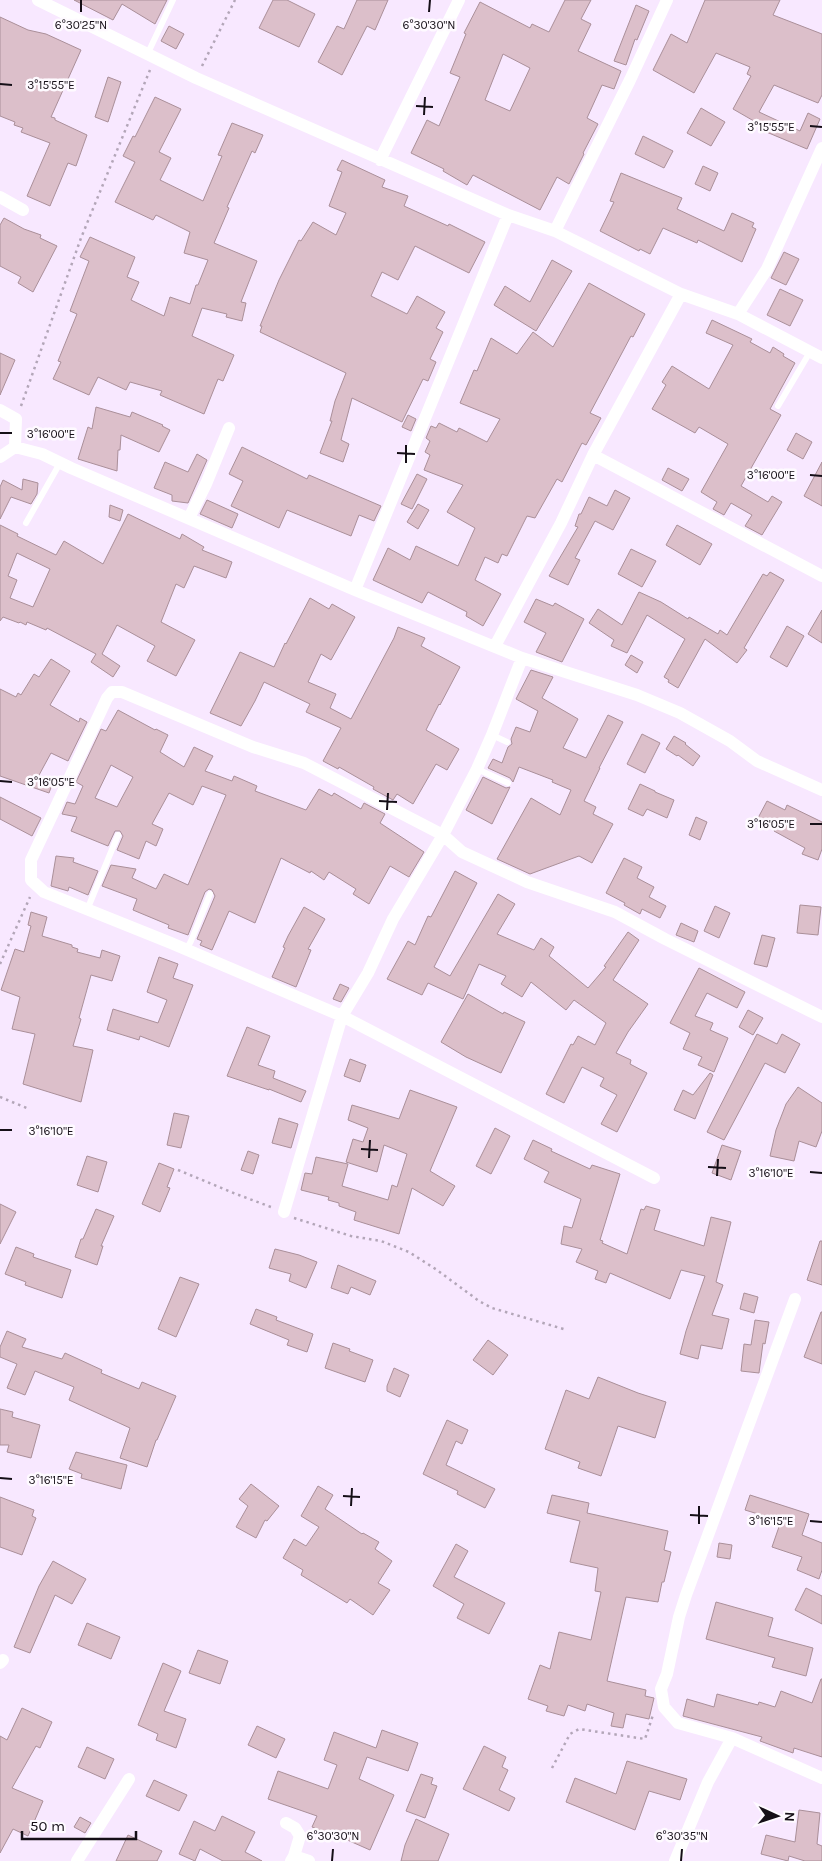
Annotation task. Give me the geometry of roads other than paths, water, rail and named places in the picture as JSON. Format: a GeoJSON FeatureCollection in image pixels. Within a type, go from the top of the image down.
{"type":"FeatureCollection","features":[{"type":"Feature","properties":{"kind":"street"},"geometry":{"type":"LineString","coordinates":[[38,0],[196,78],[508,215],[555,231],[681,294],[738,314],[822,358]]}},
{"type":"Feature","properties":{"kind":"street"},"geometry":{"type":"LineString","coordinates":[[380,160],[459,0]]}},
{"type":"Feature","properties":{"kind":"street"},"geometry":{"type":"LineString","coordinates":[[555,231],[630,80],[667,0]]}},
{"type":"Feature","properties":{"kind":"street"},"geometry":{"type":"LineString","coordinates":[[738,314],[766,269],[822,148]]}},
{"type":"Feature","properties":{"kind":"street"},"geometry":{"type":"LineString","coordinates":[[0,197],[23,210]]}},
{"type":"Feature","properties":{"kind":"street"},"geometry":{"type":"LineString","coordinates":[[355,590],[508,215]]}},
{"type":"Feature","properties":{"kind":"street"},"geometry":{"type":"LineString","coordinates":[[495,646],[561,523],[593,455],[681,294]]}},
{"type":"Feature","properties":{"kind":"street"},"geometry":{"type":"LineString","coordinates":[[0,410],[16,419],[15,447]]}},
{"type":"Feature","properties":{"kind":"street"},"geometry":{"type":"LineString","coordinates":[[190,518],[229,428]]}},
{"type":"Feature","properties":{"kind":"street"},"geometry":{"type":"LineString","coordinates":[[0,457],[15,447],[42,454],[355,590],[522,658],[636,695],[680,712],[730,742],[757,761],[822,790]]}},
{"type":"Feature","properties":{"kind":"street"},"geometry":{"type":"LineString","coordinates":[[593,455],[822,576]]}},
{"type":"Feature","properties":{"kind":"street"},"geometry":{"type":"LineString","coordinates":[[284,1212],[342,1016],[368,973],[393,919],[443,835],[477,769],[522,658]]}},
{"type":"Feature","properties":{"kind":"street"},"geometry":{"type":"LineString","coordinates":[[654,1178],[342,1016],[44,892],[31,880],[31,860],[107,698],[112,692],[122,692],[253,747],[304,763],[443,835],[462,852],[527,882],[615,912],[822,1017]]}},
{"type":"Feature","properties":{"kind":"street"},"geometry":{"type":"LineString","coordinates":[[795,1299],[686,1595],[679,1617],[667,1674],[661,1689],[664,1708],[678,1722],[732,1738],[822,1778]]}},
{"type":"Feature","properties":{"kind":"street"},"geometry":{"type":"LineString","coordinates":[[675,1861],[708,1782],[732,1738]]}},
{"type":"Feature","properties":{"kind":"street"},"geometry":{"type":"LineString","coordinates":[[77,1861],[129,1779]]}},
{"type":"Feature","properties":{"kind":"street"},"geometry":{"type":"LineString","coordinates":[[286,1823],[294,1828],[300,1836],[293,1858],[309,1861]]}},
{"type":"Feature","properties":{"kind":"lane"},"geometry":{"type":"LineString","coordinates":[[151,56],[173,0]]}},
{"type":"Feature","properties":{"kind":"lane"},"geometry":{"type":"LineString","coordinates":[[778,406],[810,352]]}},
{"type":"Feature","properties":{"kind":"lane"},"geometry":{"type":"LineString","coordinates":[[26,523],[60,463]]}},
{"type":"Feature","properties":{"kind":"lane"},"geometry":{"type":"LineString","coordinates":[[492,735],[507,742]]}},
{"type":"Feature","properties":{"kind":"lane"},"geometry":{"type":"LineString","coordinates":[[477,769],[508,783]]}},
{"type":"Feature","properties":{"kind":"lane"},"geometry":{"type":"LineString","coordinates":[[87,910],[118,835]]}},
{"type":"Feature","properties":{"kind":"lane"},"geometry":{"type":"LineString","coordinates":[[186,950],[210,894]]}}]}
